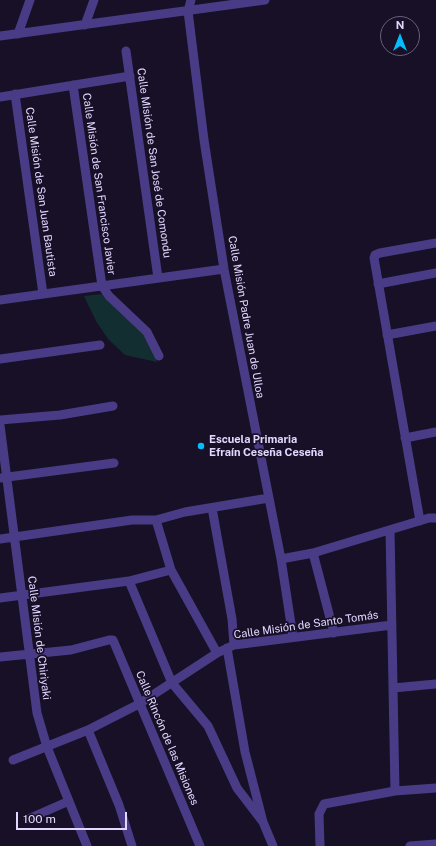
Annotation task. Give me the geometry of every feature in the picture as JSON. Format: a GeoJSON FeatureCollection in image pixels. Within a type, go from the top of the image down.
{"type":"FeatureCollection","features":[{"type":"Feature","properties":{"kind":"street"},"geometry":{"type":"LineString","coordinates":[[18,34],[30,0]]}},
{"type":"Feature","properties":{"kind":"street"},"geometry":{"type":"LineString","coordinates":[[85,25],[94,0]]}},
{"type":"Feature","properties":{"kind":"street","name":"Calle Misión Padre Juan de Ulloa"},"geometry":{"type":"LineString","coordinates":[[191,0],[188,11],[204,140],[224,269],[281,559],[293,637]]}},
{"type":"Feature","properties":{"kind":"street"},"geometry":{"type":"LineString","coordinates":[[0,36],[265,0]]}},
{"type":"Feature","properties":{"kind":"street","name":"Calle Misión de San José de Comondu"},"geometry":{"type":"LineString","coordinates":[[126,51],[158,278]]}},
{"type":"Feature","properties":{"kind":"street"},"geometry":{"type":"LineString","coordinates":[[0,97],[130,76]]}},
{"type":"Feature","properties":{"kind":"street","name":"Calle Misión de San Francisco Javier"},"geometry":{"type":"LineString","coordinates":[[73,85],[102,286]]}},
{"type":"Feature","properties":{"kind":"street","name":"Calle Misión de San Juan Bautista"},"geometry":{"type":"LineString","coordinates":[[15,94],[43,294]]}},
{"type":"Feature","properties":{"kind":"street"},"geometry":{"type":"LineString","coordinates":[[420,521],[374,258],[375,255],[436,242]]}},
{"type":"Feature","properties":{"kind":"street"},"geometry":{"type":"LineString","coordinates":[[0,300],[224,269]]}},
{"type":"Feature","properties":{"kind":"street"},"geometry":{"type":"LineString","coordinates":[[378,284],[436,273]]}},
{"type":"Feature","properties":{"kind":"street"},"geometry":{"type":"LineString","coordinates":[[102,286],[108,296],[147,332],[159,356]]}},
{"type":"Feature","properties":{"kind":"street"},"geometry":{"type":"LineString","coordinates":[[387,335],[436,326]]}},
{"type":"Feature","properties":{"kind":"street"},"geometry":{"type":"LineString","coordinates":[[0,359],[100,345]]}},
{"type":"Feature","properties":{"kind":"street"},"geometry":{"type":"LineString","coordinates":[[0,420],[60,415],[113,406]]}},
{"type":"Feature","properties":{"kind":"street","name":"Calle Misión de Chiriyaki"},"geometry":{"type":"LineString","coordinates":[[0,425],[3,478],[14,537],[36,713],[47,747],[87,846]]}},
{"type":"Feature","properties":{"kind":"street"},"geometry":{"type":"LineString","coordinates":[[405,438],[436,432]]}},
{"type":"Feature","properties":{"kind":"street"},"geometry":{"type":"LineString","coordinates":[[3,478],[114,463]]}},
{"type":"Feature","properties":{"kind":"street"},"geometry":{"type":"LineString","coordinates":[[0,539],[132,520],[156,520],[185,512],[269,498]]}},
{"type":"Feature","properties":{"kind":"street"},"geometry":{"type":"LineString","coordinates":[[212,508],[232,619],[231,647],[245,752],[263,822],[273,846]]}},
{"type":"Feature","properties":{"kind":"street"},"geometry":{"type":"LineString","coordinates":[[281,559],[313,553],[434,516]]}},
{"type":"Feature","properties":{"kind":"street"},"geometry":{"type":"LineString","coordinates":[[156,520],[171,570],[217,654]]}},
{"type":"Feature","properties":{"kind":"street"},"geometry":{"type":"LineString","coordinates":[[390,530],[395,791]]}},
{"type":"Feature","properties":{"kind":"street"},"geometry":{"type":"LineString","coordinates":[[313,553],[334,633]]}},
{"type":"Feature","properties":{"kind":"street"},"geometry":{"type":"LineString","coordinates":[[0,598],[129,581],[171,570]]}},
{"type":"Feature","properties":{"kind":"street"},"geometry":{"type":"LineString","coordinates":[[129,581],[172,683],[208,726],[237,788],[263,822]]}},
{"type":"Feature","properties":{"kind":"street","name":"Calle Misión de Santo Tomás"},"geometry":{"type":"LineString","coordinates":[[13,760],[88,730],[139,704],[217,654],[231,647],[293,637],[392,625]]}},
{"type":"Feature","properties":{"kind":"street","name":"Calle Rincón de las Misiones"},"geometry":{"type":"LineString","coordinates":[[28,655],[71,650],[113,640],[200,846]]}},
{"type":"Feature","properties":{"kind":"street"},"geometry":{"type":"LineString","coordinates":[[0,656],[28,655]]}},
{"type":"Feature","properties":{"kind":"street"},"geometry":{"type":"LineString","coordinates":[[393,688],[436,684]]}},
{"type":"Feature","properties":{"kind":"street"},"geometry":{"type":"LineString","coordinates":[[88,730],[119,805],[132,846]]}},
{"type":"Feature","properties":{"kind":"street"},"geometry":{"type":"LineString","coordinates":[[320,846],[319,814],[324,804],[395,791],[436,788]]}},
{"type":"Feature","properties":{"kind":"street"},"geometry":{"type":"LineString","coordinates":[[28,819],[69,801]]}},
{"type":"Feature","properties":{"kind":"street"},"geometry":{"type":"LineString","coordinates":[[410,846],[436,844]]}},
{"type":"Feature","properties":{"kind":"green space"},"geometry":{"type":"Polygon","coordinates":[[[102,294],[145,334],[153,347],[157,362],[125,355],[108,339],[96,321],[84,296],[102,294]]]}},
{"type":"Feature","properties":{"kind":"place","name":"Escuela Primaria Efraín Ceseña Ceseña"},"geometry":{"type":"Point","coordinates":[201,446]}}]}
